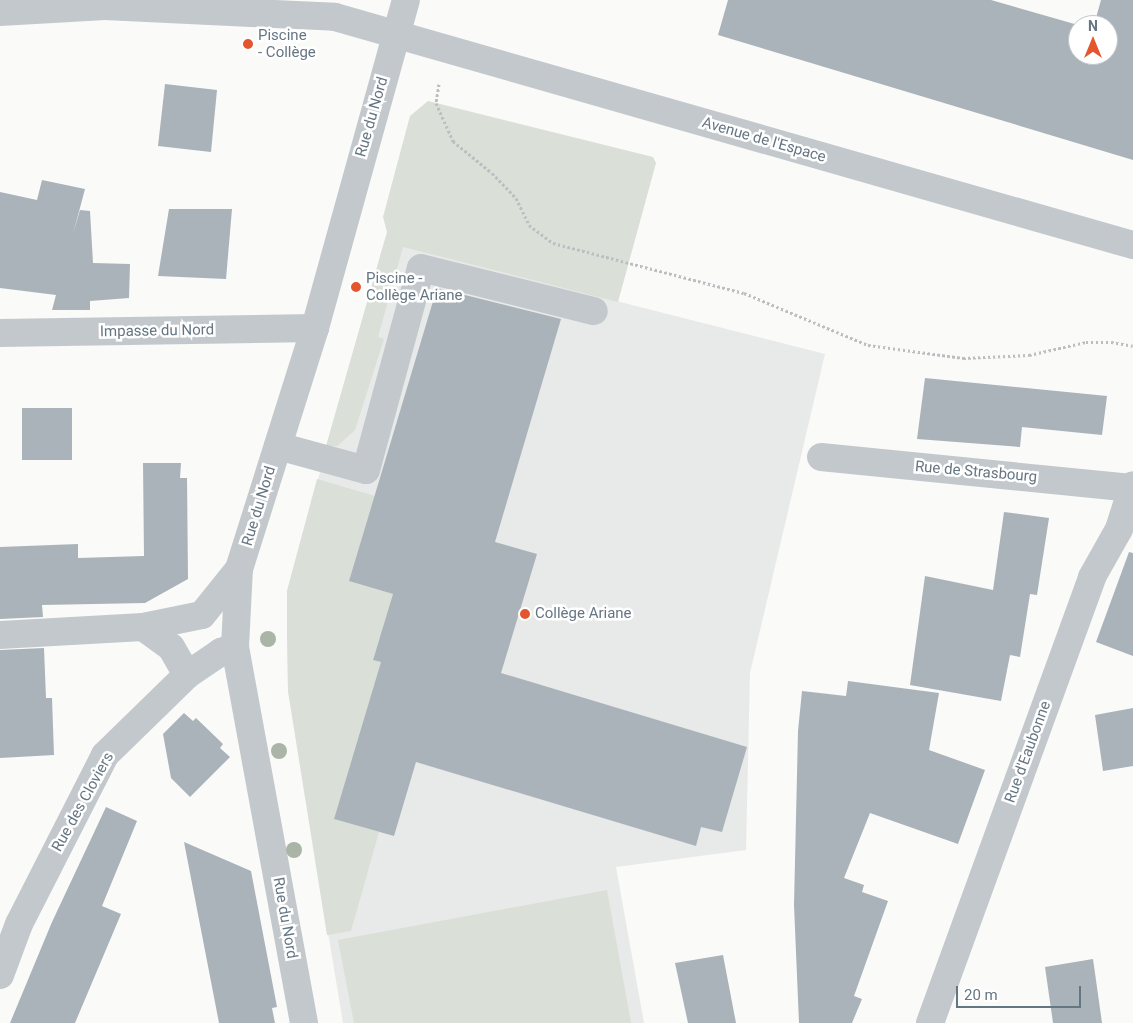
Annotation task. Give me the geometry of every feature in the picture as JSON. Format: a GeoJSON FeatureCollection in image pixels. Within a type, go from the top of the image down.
{"type":"FeatureCollection","features":[{"type":"Feature","properties":{"kind":"street","name":"Rue du Nord"},"geometry":{"type":"LineString","coordinates":[[304,1023],[235,647],[239,569],[315,328],[406,0]]}},
{"type":"Feature","properties":{"kind":"street","name":"Avenue de l'Espace"},"geometry":{"type":"LineString","coordinates":[[0,12],[105,6],[336,18],[1133,245]]}},
{"type":"Feature","properties":{"kind":"street"},"geometry":{"type":"LineString","coordinates":[[278,446],[366,470],[421,268],[594,311]]}},
{"type":"Feature","properties":{"kind":"street","name":"Impasse du Nord"},"geometry":{"type":"LineString","coordinates":[[0,333],[315,328]]}},
{"type":"Feature","properties":{"kind":"street","name":"Rue de Strasbourg"},"geometry":{"type":"LineString","coordinates":[[821,458],[1132,486]]}},
{"type":"Feature","properties":{"kind":"street","name":"Rue d'Eaubonne"},"geometry":{"type":"LineString","coordinates":[[930,1023],[1089,586],[1119,529],[1132,486]]}},
{"type":"Feature","properties":{"kind":"street"},"geometry":{"type":"LineString","coordinates":[[0,635],[143,627],[202,615],[239,569]]}},
{"type":"Feature","properties":{"kind":"street"},"geometry":{"type":"LineString","coordinates":[[143,627],[171,647],[187,675]]}},
{"type":"Feature","properties":{"kind":"street","name":"Rue des Cloviers"},"geometry":{"type":"LineString","coordinates":[[0,975],[19,924],[105,755],[187,675],[220,652],[235,647]]}},
{"type":"Feature","properties":{"kind":"path"},"geometry":{"type":"LineString","coordinates":[[444,49],[436,103],[453,141],[492,173],[516,198],[529,225],[553,243],[744,293],[868,345],[963,358],[1029,355],[1086,342],[1133,346]]}},
{"type":"Feature","properties":{"kind":"shaded area"},"geometry":{"type":"Polygon","coordinates":[[[428,101],[653,157],[656,163],[618,302],[403,247],[378,337],[384,339],[355,430],[337,446],[326,446],[387,232],[383,217],[410,116],[428,101]]]}},
{"type":"Feature","properties":{"kind":"shaded area","name":"Collège Ariane"},"geometry":{"type":"Polygon","coordinates":[[[384,242],[825,354],[750,673],[746,850],[616,867],[644,1023],[343,1023],[288,691],[287,591],[384,242]]]}},
{"type":"Feature","properties":{"kind":"shaded area"},"geometry":{"type":"Polygon","coordinates":[[[317,479],[375,496],[349,581],[393,594],[383,627],[408,646],[380,637],[373,659],[381,662],[334,819],[379,832],[351,931],[327,935],[288,691],[287,591],[317,479]]]}},
{"type":"Feature","properties":{"kind":"shaded area"},"geometry":{"type":"Polygon","coordinates":[[[607,890],[631,1023],[354,1023],[338,940],[607,890]]]}},
{"type":"Feature","properties":{"kind":"building"},"geometry":{"type":"Polygon","coordinates":[[[728,0],[991,0],[1068,22],[1068,65],[1118,65],[1118,15],[1097,15],[1101,0],[1133,0],[1133,160],[718,35],[728,0]]]}},
{"type":"Feature","properties":{"kind":"building"},"geometry":{"type":"Polygon","coordinates":[[[165,84],[217,90],[211,152],[158,146],[165,84]]]}},
{"type":"Feature","properties":{"kind":"building"},"geometry":{"type":"Polygon","coordinates":[[[42,180],[85,189],[73,234],[80,210],[90,211],[93,263],[130,264],[129,298],[90,301],[90,310],[52,310],[56,295],[0,288],[0,192],[37,200],[42,180]]]}},
{"type":"Feature","properties":{"kind":"building"},"geometry":{"type":"Polygon","coordinates":[[[169,209],[232,209],[226,279],[158,276],[169,209]]]}},
{"type":"Feature","properties":{"kind":"building"},"geometry":{"type":"Polygon","coordinates":[[[437,288],[561,319],[495,542],[537,554],[501,673],[747,747],[722,832],[701,827],[696,846],[416,762],[394,836],[334,819],[381,662],[373,660],[393,594],[349,581],[437,288]]]}},
{"type":"Feature","properties":{"kind":"building"},"geometry":{"type":"Polygon","coordinates":[[[925,378],[1107,396],[1102,435],[1022,427],[1020,447],[917,439],[925,378]]]}},
{"type":"Feature","properties":{"kind":"building"},"geometry":{"type":"Polygon","coordinates":[[[22,408],[72,408],[72,460],[22,460],[22,408]]]}},
{"type":"Feature","properties":{"kind":"building"},"geometry":{"type":"Polygon","coordinates":[[[143,463],[181,463],[180,478],[187,478],[188,579],[145,603],[42,605],[43,617],[0,619],[0,547],[78,544],[78,558],[144,556],[143,463]]]}},
{"type":"Feature","properties":{"kind":"building"},"geometry":{"type":"Polygon","coordinates":[[[1004,512],[1049,518],[1037,595],[1030,594],[1020,657],[1010,655],[1001,701],[910,685],[925,576],[993,590],[1004,512]]]}},
{"type":"Feature","properties":{"kind":"building"},"geometry":{"type":"Polygon","coordinates":[[[1129,552],[1133,553],[1133,656],[1096,642],[1129,552]]]}},
{"type":"Feature","properties":{"kind":"building"},"geometry":{"type":"Polygon","coordinates":[[[44,648],[46,698],[52,698],[54,755],[0,758],[0,650],[44,648]]]}},
{"type":"Feature","properties":{"kind":"building"},"geometry":{"type":"Polygon","coordinates":[[[848,681],[939,693],[929,750],[985,770],[958,844],[870,813],[844,878],[864,885],[862,892],[888,901],[854,996],[862,999],[852,1023],[799,1023],[794,905],[798,731],[802,691],[846,696],[848,681]]]}},
{"type":"Feature","properties":{"kind":"building"},"geometry":{"type":"Polygon","coordinates":[[[1133,708],[1133,766],[1103,771],[1095,715],[1133,708]]]}},
{"type":"Feature","properties":{"kind":"building"},"geometry":{"type":"Polygon","coordinates":[[[184,713],[193,721],[196,718],[223,744],[220,748],[230,757],[190,797],[171,778],[163,734],[184,713]]]}},
{"type":"Feature","properties":{"kind":"building"},"geometry":{"type":"Polygon","coordinates":[[[106,807],[137,821],[102,906],[121,914],[75,1023],[10,1023],[52,922],[106,807]]]}},
{"type":"Feature","properties":{"kind":"building"},"geometry":{"type":"Polygon","coordinates":[[[184,842],[251,871],[277,1007],[272,1008],[275,1023],[219,1023],[184,842]]]}},
{"type":"Feature","properties":{"kind":"building"},"geometry":{"type":"Polygon","coordinates":[[[723,955],[736,1023],[688,1023],[675,963],[723,955]]]}},
{"type":"Feature","properties":{"kind":"building"},"geometry":{"type":"Polygon","coordinates":[[[1093,959],[1102,1023],[1053,1023],[1045,967],[1093,959]]]}},
{"type":"Feature","properties":{"kind":"place","name":"Piscine - Collège"},"geometry":{"type":"Point","coordinates":[248,44]}},
{"type":"Feature","properties":{"kind":"place","name":"Piscine - Collège Ariane"},"geometry":{"type":"Point","coordinates":[356,287]}},
{"type":"Feature","properties":{"kind":"place","name":"Collège Ariane"},"geometry":{"type":"Point","coordinates":[525,614]}}]}
